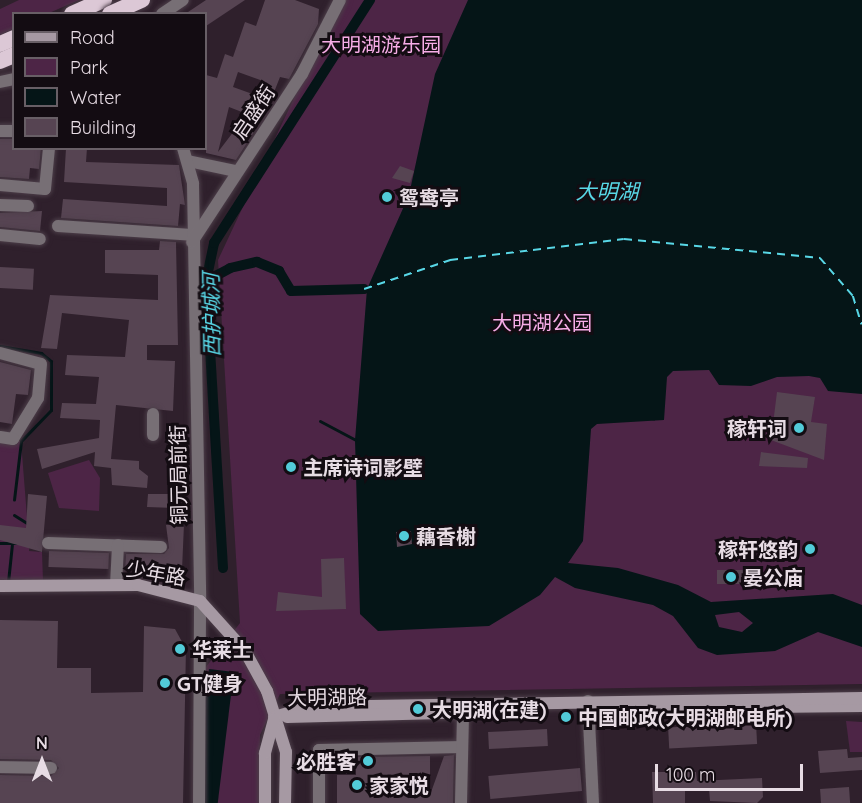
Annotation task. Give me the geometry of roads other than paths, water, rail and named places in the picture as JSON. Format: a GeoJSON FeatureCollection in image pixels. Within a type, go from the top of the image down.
{"type":"FeatureCollection","features":[{"type":"Feature","properties":{"kind":"highway"},"geometry":{"type":"LineString","coordinates":[[77,12],[104,0]]}},
{"type":"Feature","properties":{"kind":"highway"},"geometry":{"type":"LineString","coordinates":[[115,12],[142,0]]}},
{"type":"Feature","properties":{"kind":"main road","name":"少年路"},"geometry":{"type":"LineString","coordinates":[[0,586],[138,585],[200,601],[245,651],[274,717],[286,752],[285,803]]}},
{"type":"Feature","properties":{"kind":"main road","name":"大明湖路"},"geometry":{"type":"LineString","coordinates":[[274,717],[463,712],[589,705],[862,698]]}},
{"type":"Feature","properties":{"kind":"main road","name":"大明湖路"},"geometry":{"type":"LineString","coordinates":[[274,717],[308,707],[862,706]]}},
{"type":"Feature","properties":{"kind":"main road"},"geometry":{"type":"LineString","coordinates":[[265,803],[265,753],[274,717]]}},
{"type":"Feature","properties":{"kind":"street"},"geometry":{"type":"LineString","coordinates":[[165,12],[183,0]]}},
{"type":"Feature","properties":{"kind":"street","name":"启盛街"},"geometry":{"type":"LineString","coordinates":[[192,239],[302,75],[340,0]]}},
{"type":"Feature","properties":{"kind":"street"},"geometry":{"type":"LineString","coordinates":[[0,185],[45,189],[49,150]]}},
{"type":"Feature","properties":{"kind":"street","name":"铜元局前街"},"geometry":{"type":"LineString","coordinates":[[184,150],[188,161],[192,239],[200,601],[200,803]]}},
{"type":"Feature","properties":{"kind":"street"},"geometry":{"type":"LineString","coordinates":[[188,161],[236,171]]}},
{"type":"Feature","properties":{"kind":"street"},"geometry":{"type":"LineString","coordinates":[[0,205],[28,207]]}},
{"type":"Feature","properties":{"kind":"street"},"geometry":{"type":"LineString","coordinates":[[58,226],[192,239]]}},
{"type":"Feature","properties":{"kind":"street"},"geometry":{"type":"LineString","coordinates":[[0,235],[40,239]]}},
{"type":"Feature","properties":{"kind":"street"},"geometry":{"type":"LineString","coordinates":[[0,353],[41,364],[38,398],[13,439],[0,437]]}},
{"type":"Feature","properties":{"kind":"street"},"geometry":{"type":"LineString","coordinates":[[153,414],[153,435]]}},
{"type":"Feature","properties":{"kind":"street"},"geometry":{"type":"LineString","coordinates":[[48,543],[161,547]]}},
{"type":"Feature","properties":{"kind":"street"},"geometry":{"type":"LineString","coordinates":[[116,585],[118,545]]}},
{"type":"Feature","properties":{"kind":"street"},"geometry":{"type":"LineString","coordinates":[[589,705],[593,803]]}},
{"type":"Feature","properties":{"kind":"street"},"geometry":{"type":"LineString","coordinates":[[461,803],[463,712]]}},
{"type":"Feature","properties":{"kind":"street"},"geometry":{"type":"LineString","coordinates":[[319,803],[319,750],[462,747]]}},
{"type":"Feature","properties":{"kind":"street"},"geometry":{"type":"LineString","coordinates":[[0,767],[51,768]]}},
{"type":"Feature","properties":{"kind":"water","name":"大明湖"},"geometry":{"type":"Polygon","coordinates":[[[468,0],[862,0],[862,394],[828,391],[820,378],[809,376],[777,377],[751,386],[719,385],[709,370],[673,371],[667,377],[664,420],[597,424],[591,429],[583,541],[568,563],[618,568],[678,585],[711,602],[833,594],[862,605],[862,647],[818,632],[775,651],[717,655],[698,648],[673,616],[653,605],[575,588],[555,577],[540,595],[489,626],[378,631],[360,614],[355,440],[367,289],[409,195],[435,74],[468,0]],[[739,612],[715,615],[719,627],[742,632],[753,623],[739,612]]]}},
{"type":"Feature","properties":{"kind":"water"},"geometry":{"type":"Polygon","coordinates":[[[209,669],[234,672],[218,803],[193,802],[209,669]]]}},
{"type":"Feature","properties":{"kind":"waterway","name":"西护城河"},"geometry":{"type":"LineString","coordinates":[[223,568],[206,281],[214,243],[370,0]]}},
{"type":"Feature","properties":{"kind":"waterway"},"geometry":{"type":"LineString","coordinates":[[206,281],[230,268],[257,262],[279,271],[291,291],[364,289]]}},
{"type":"Feature","properties":{"kind":"waterway"},"geometry":{"type":"LineString","coordinates":[[0,346],[41,353],[51,361],[51,410],[21,441],[14,500]]}},
{"type":"Feature","properties":{"kind":"waterway"},"geometry":{"type":"LineString","coordinates":[[320,421],[355,440]]}},
{"type":"Feature","properties":{"kind":"waterway"},"geometry":{"type":"LineString","coordinates":[[14,515],[27,523]]}},
{"type":"Feature","properties":{"kind":"waterway"},"geometry":{"type":"LineString","coordinates":[[0,543],[21,543]]}},
{"type":"Feature","properties":{"kind":"waterway"},"geometry":{"type":"LineString","coordinates":[[8,582],[12,545]]}},
{"type":"Feature","properties":{"kind":"place","name":"鸳鸯亭"},"geometry":{"type":"Point","coordinates":[387,197]}},
{"type":"Feature","properties":{"kind":"place","name":"稼轩词"},"geometry":{"type":"Point","coordinates":[799,428]}},
{"type":"Feature","properties":{"kind":"place","name":"主席诗词影壁"},"geometry":{"type":"Point","coordinates":[291,467]}},
{"type":"Feature","properties":{"kind":"place","name":"藕香榭"},"geometry":{"type":"Point","coordinates":[404,536]}},
{"type":"Feature","properties":{"kind":"place","name":"稼轩悠韵"},"geometry":{"type":"Point","coordinates":[810,549]}},
{"type":"Feature","properties":{"kind":"place","name":"晏公庙"},"geometry":{"type":"Point","coordinates":[731,577]}},
{"type":"Feature","properties":{"kind":"place","name":"华莱士"},"geometry":{"type":"Point","coordinates":[180,649]}},
{"type":"Feature","properties":{"kind":"place","name":"GT健身"},"geometry":{"type":"Point","coordinates":[165,683]}},
{"type":"Feature","properties":{"kind":"place","name":"大明湖(在建)"},"geometry":{"type":"Point","coordinates":[418,709]}},
{"type":"Feature","properties":{"kind":"place","name":"中国邮政(大明湖邮电所)"},"geometry":{"type":"Point","coordinates":[566,717]}},
{"type":"Feature","properties":{"kind":"place","name":"必胜客"},"geometry":{"type":"Point","coordinates":[368,761]}},
{"type":"Feature","properties":{"kind":"place","name":"家家悦"},"geometry":{"type":"Point","coordinates":[357,785]}},
{"type":"Feature","properties":{"kind":"park label","name":"大明湖游乐园"},"geometry":{"type":"Point","coordinates":[381,44]}},
{"type":"Feature","properties":{"kind":"park label","name":"大明湖公园"},"geometry":{"type":"Point","coordinates":[542,322]}}]}
